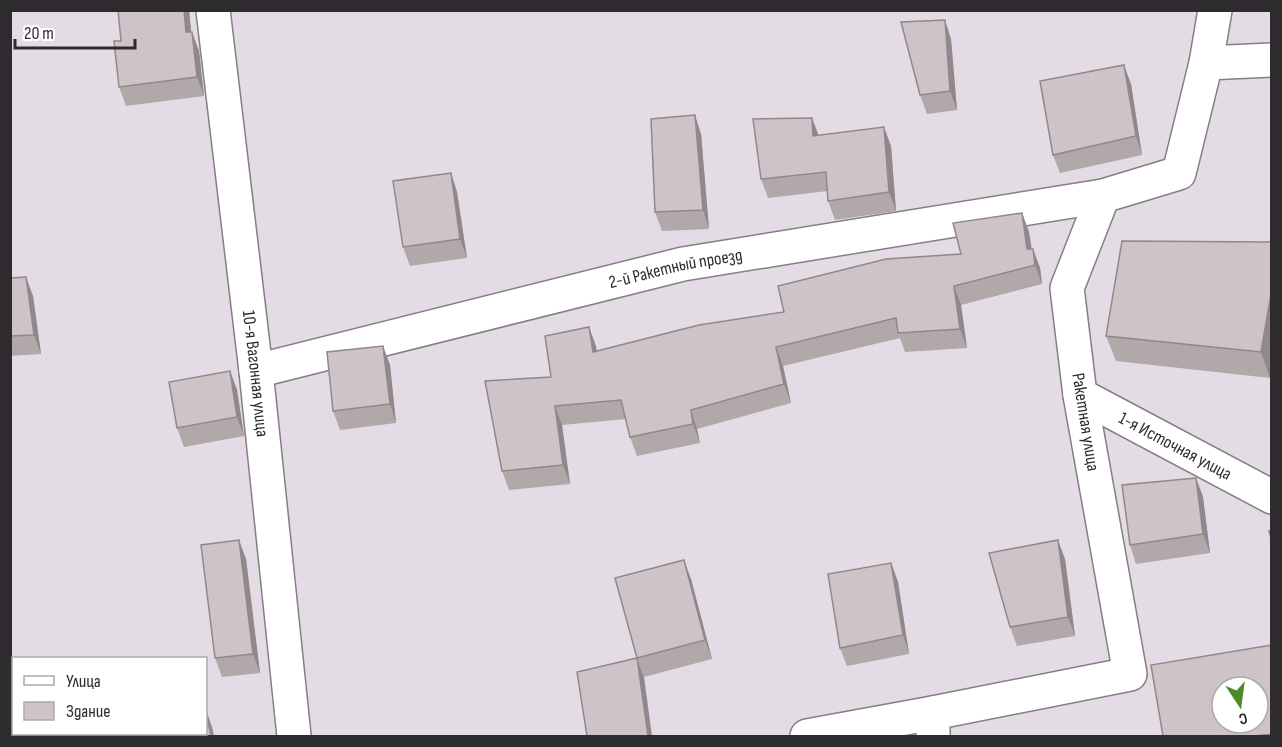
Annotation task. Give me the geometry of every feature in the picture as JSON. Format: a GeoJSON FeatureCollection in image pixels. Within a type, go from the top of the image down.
{"type":"FeatureCollection","features":[{"type":"Feature","properties":{"kind":"street","name":"10-я Вагонная улица"},"geometry":{"type":"LineString","coordinates":[[213,10],[256,371],[294,736]]}},
{"type":"Feature","properties":{"kind":"street"},"geometry":{"type":"LineString","coordinates":[[1103,196],[1179,173],[1206,63],[1215,10]]}},
{"type":"Feature","properties":{"kind":"street"},"geometry":{"type":"LineString","coordinates":[[1206,63],[1272,60]]}},
{"type":"Feature","properties":{"kind":"street","name":"2-й Ракетный проезд"},"geometry":{"type":"LineString","coordinates":[[256,371],[682,264],[1103,196]]}},
{"type":"Feature","properties":{"kind":"street","name":"Ракетная улица"},"geometry":{"type":"LineString","coordinates":[[933,725],[1130,674],[1080,395],[1067,288],[1103,196]]}},
{"type":"Feature","properties":{"kind":"street","name":"1-я Источная улица"},"geometry":{"type":"LineString","coordinates":[[1080,395],[1272,496]]}},
{"type":"Feature","properties":{"kind":"street"},"geometry":{"type":"LineString","coordinates":[[807,736],[933,725]]}},
{"type":"Feature","properties":{"kind":"building"},"geometry":{"type":"Polygon","coordinates":[[[118,10],[184,10],[186,32],[192,32],[197,77],[119,87],[114,41],[121,41],[118,10]]]}},
{"type":"Feature","properties":{"kind":"building"},"geometry":{"type":"Polygon","coordinates":[[[945,20],[950,91],[920,95],[901,22],[945,20]]]}},
{"type":"Feature","properties":{"kind":"building"},"geometry":{"type":"Polygon","coordinates":[[[1124,65],[1136,136],[1053,155],[1040,81],[1124,65]]]}},
{"type":"Feature","properties":{"kind":"building"},"geometry":{"type":"Polygon","coordinates":[[[695,115],[703,210],[655,212],[651,119],[695,115]]]}},
{"type":"Feature","properties":{"kind":"building"},"geometry":{"type":"Polygon","coordinates":[[[812,118],[813,136],[884,127],[889,192],[828,201],[826,172],[761,179],[753,119],[812,118]]]}},
{"type":"Feature","properties":{"kind":"building"},"geometry":{"type":"Polygon","coordinates":[[[451,173],[460,239],[403,247],[393,181],[451,173]]]}},
{"type":"Feature","properties":{"kind":"building"},"geometry":{"type":"Polygon","coordinates":[[[1022,213],[1027,249],[1033,249],[1035,265],[954,286],[960,329],[898,333],[896,318],[776,347],[784,384],[691,410],[693,424],[630,437],[621,400],[555,406],[563,465],[502,471],[485,381],[551,377],[545,336],[589,327],[593,352],[699,325],[784,312],[778,286],[886,259],[961,254],[953,223],[1022,213]]]}},
{"type":"Feature","properties":{"kind":"building"},"geometry":{"type":"Polygon","coordinates":[[[1122,241],[1272,242],[1272,288],[1261,352],[1106,336],[1122,241]]]}},
{"type":"Feature","properties":{"kind":"building"},"geometry":{"type":"Polygon","coordinates":[[[26,277],[34,335],[10,336],[10,278],[26,277]]]}},
{"type":"Feature","properties":{"kind":"building"},"geometry":{"type":"Polygon","coordinates":[[[383,346],[390,404],[333,411],[327,352],[383,346]]]}},
{"type":"Feature","properties":{"kind":"building"},"geometry":{"type":"Polygon","coordinates":[[[230,371],[237,417],[177,428],[169,382],[230,371]]]}},
{"type":"Feature","properties":{"kind":"building"},"geometry":{"type":"Polygon","coordinates":[[[1196,478],[1203,534],[1130,545],[1122,485],[1196,478]]]}},
{"type":"Feature","properties":{"kind":"building"},"geometry":{"type":"Polygon","coordinates":[[[239,540],[253,654],[215,658],[201,545],[239,540]]]}},
{"type":"Feature","properties":{"kind":"building"},"geometry":{"type":"Polygon","coordinates":[[[1058,540],[1068,617],[1010,627],[989,553],[1058,540]]]}},
{"type":"Feature","properties":{"kind":"building"},"geometry":{"type":"Polygon","coordinates":[[[684,560],[705,640],[637,658],[615,578],[684,560]]]}},
{"type":"Feature","properties":{"kind":"building"},"geometry":{"type":"Polygon","coordinates":[[[891,563],[903,635],[840,648],[828,574],[891,563]]]}},
{"type":"Feature","properties":{"kind":"building"},"geometry":{"type":"Polygon","coordinates":[[[1272,645],[1272,734],[1270,734],[1270,675],[1210,675],[1210,735],[1263,735],[1163,736],[1151,665],[1272,645]]]}},
{"type":"Feature","properties":{"kind":"building"},"geometry":{"type":"Polygon","coordinates":[[[637,658],[648,736],[587,736],[577,672],[637,658]]]}},
{"type":"Feature","properties":{"kind":"building"},"geometry":{"type":"Polygon","coordinates":[[[207,716],[211,736],[149,736],[207,735],[207,716]]]}}]}
